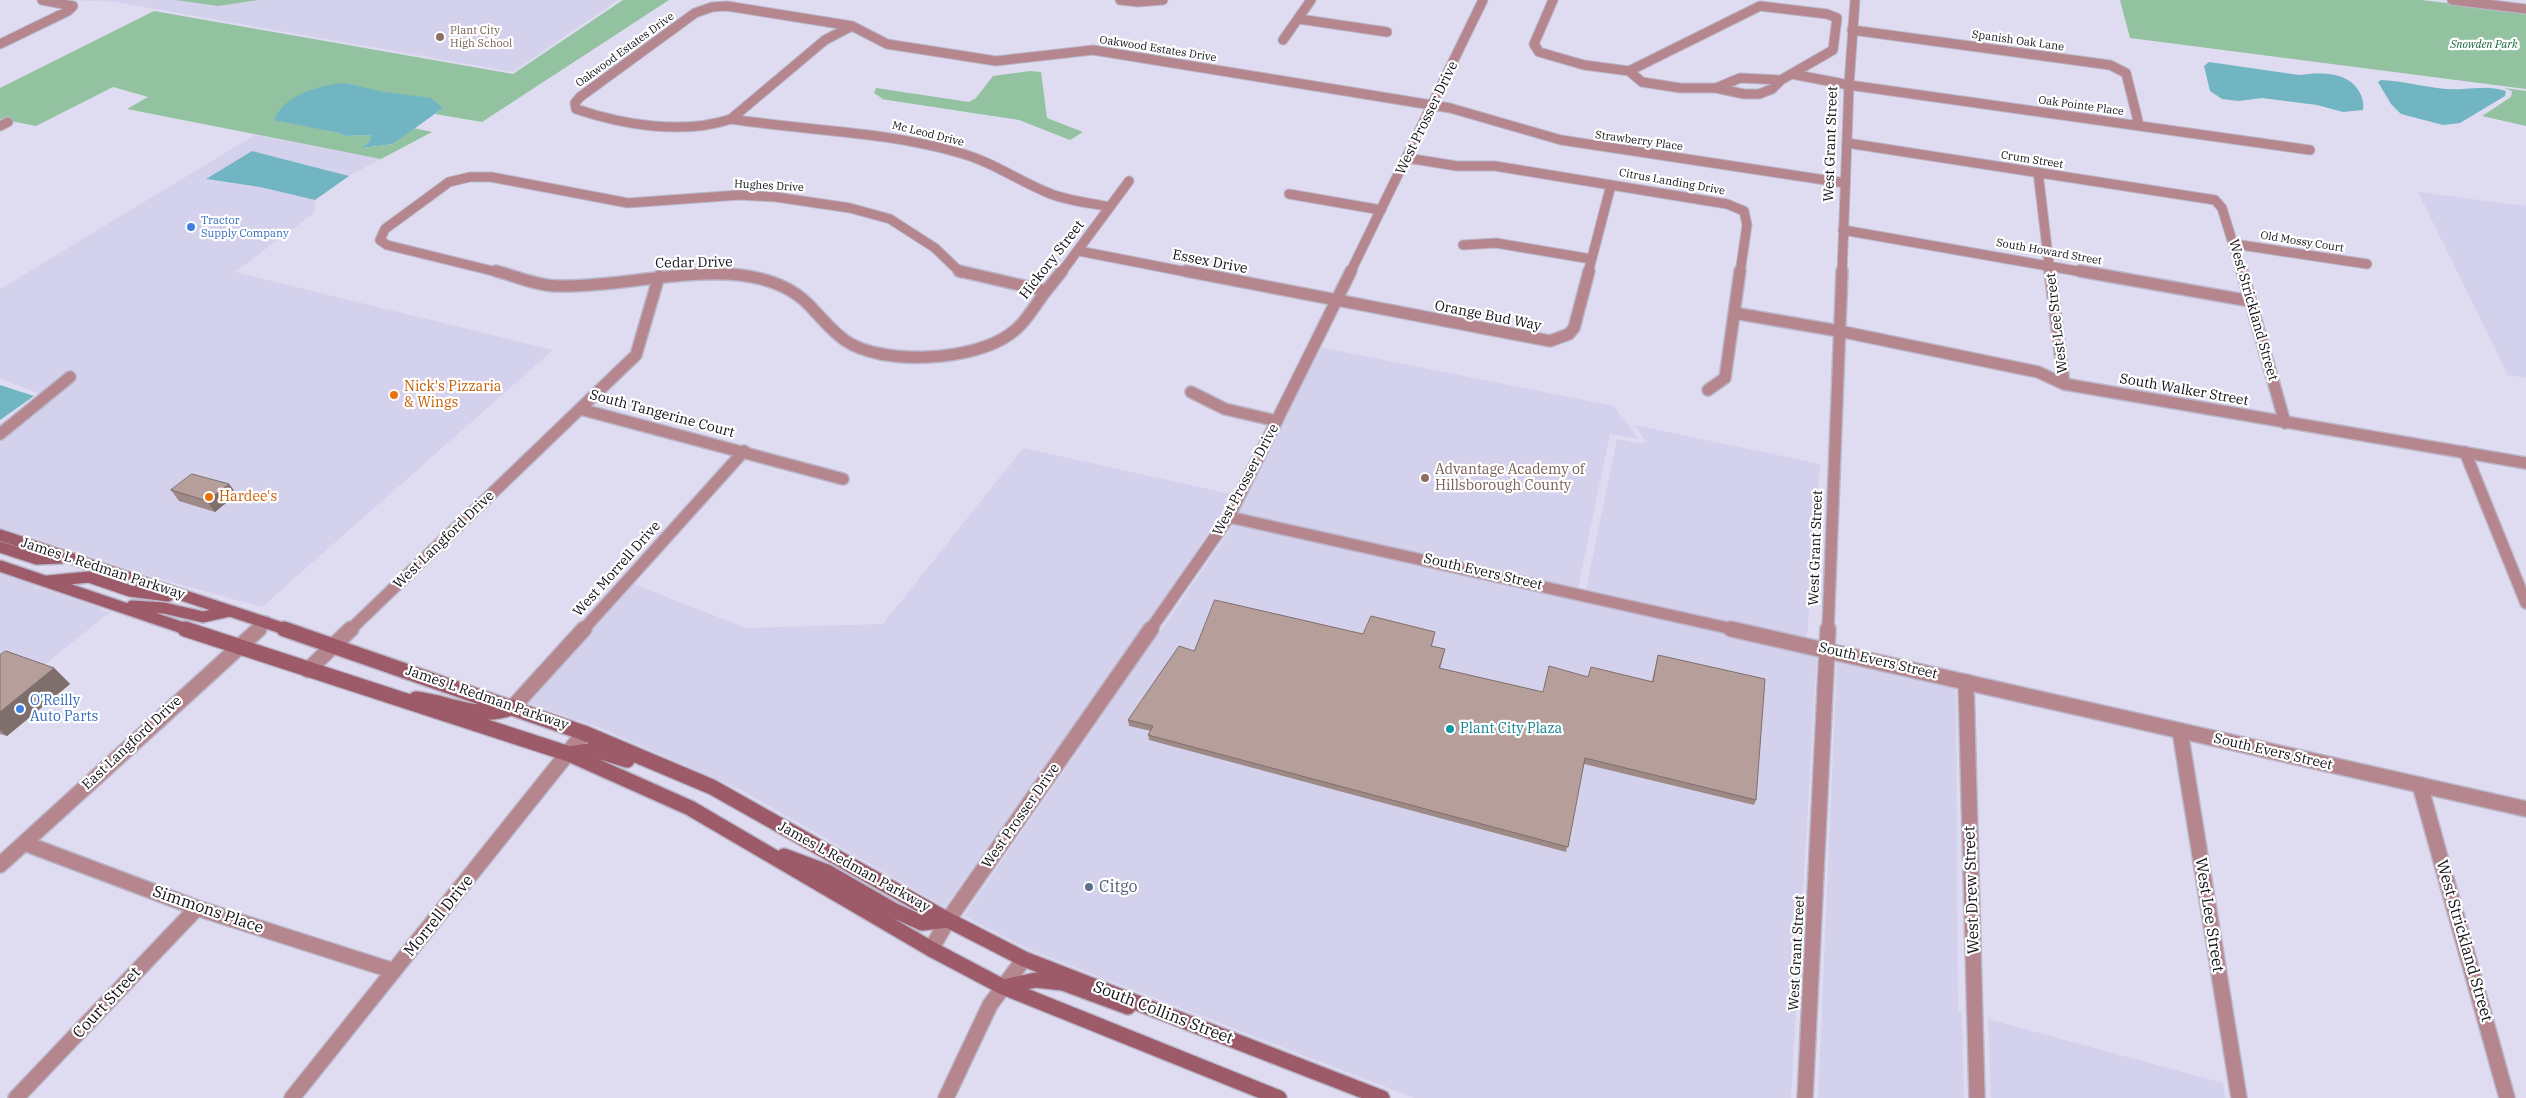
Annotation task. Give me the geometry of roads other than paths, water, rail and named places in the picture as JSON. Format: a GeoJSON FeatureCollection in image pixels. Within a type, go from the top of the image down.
{"type":"FeatureCollection","features":[{"type":"Feature","properties":{"kind":"main road","name":"James L Redman Parkway"},"geometry":{"type":"LineString","coordinates":[[0,534],[334,645],[584,733],[728,796],[948,920]]}},
{"type":"Feature","properties":{"kind":"main road"},"geometry":{"type":"LineString","coordinates":[[0,547],[37,559],[68,557]]}},
{"type":"Feature","properties":{"kind":"main road","name":"James L Redman Parkway"},"geometry":{"type":"LineString","coordinates":[[0,566],[386,696],[569,754],[690,808],[931,949]]}},
{"type":"Feature","properties":{"kind":"main road"},"geometry":{"type":"LineString","coordinates":[[46,582],[89,577],[130,591],[193,599]]}},
{"type":"Feature","properties":{"kind":"main road"},"geometry":{"type":"LineString","coordinates":[[114,605],[165,608],[198,619],[213,617],[230,611]]}},
{"type":"Feature","properties":{"kind":"main road"},"geometry":{"type":"LineString","coordinates":[[386,696],[444,703],[481,715],[497,714],[513,707]]}},
{"type":"Feature","properties":{"kind":"main road"},"geometry":{"type":"LineString","coordinates":[[569,754],[595,750],[620,756],[673,780],[728,796]]}},
{"type":"Feature","properties":{"kind":"main road"},"geometry":{"type":"LineString","coordinates":[[753,845],[827,872],[893,910],[922,923],[948,920]]}},
{"type":"Feature","properties":{"kind":"main road","name":"South Collins Street"},"geometry":{"type":"LineString","coordinates":[[948,920],[1024,958],[1382,1098]]}},
{"type":"Feature","properties":{"kind":"main road"},"geometry":{"type":"LineString","coordinates":[[931,949],[1002,987],[1278,1098]]}},
{"type":"Feature","properties":{"kind":"main road"},"geometry":{"type":"LineString","coordinates":[[1002,987],[1036,980],[1063,984],[1106,1001],[1197,1026]]}},
{"type":"Feature","properties":{"kind":"street"},"geometry":{"type":"LineString","coordinates":[[0,44],[68,11],[73,6],[42,0]]}},
{"type":"Feature","properties":{"kind":"street"},"geometry":{"type":"LineString","coordinates":[[1120,0],[1138,2],[1163,0]]}},
{"type":"Feature","properties":{"kind":"street"},"geometry":{"type":"LineString","coordinates":[[1283,40],[1311,0]]}},
{"type":"Feature","properties":{"kind":"street","name":"West Prosser Drive"},"geometry":{"type":"LineString","coordinates":[[931,949],[948,920],[1229,517],[1434,105],[1483,0]]}},
{"type":"Feature","properties":{"kind":"street"},"geometry":{"type":"LineString","coordinates":[[1553,0],[1534,44],[1539,52],[1584,65],[1630,72],[1642,82],[1680,88],[1716,88],[1744,94],[1759,94],[1772,89],[1781,80],[1835,48],[1836,17],[1760,6],[1630,72]]}},
{"type":"Feature","properties":{"kind":"street","name":"West Grant Street"},"geometry":{"type":"LineString","coordinates":[[1805,1098],[1827,650],[1849,84],[1855,0]]}},
{"type":"Feature","properties":{"kind":"street"},"geometry":{"type":"LineString","coordinates":[[2452,0],[2496,3],[2526,9]]}},
{"type":"Feature","properties":{"kind":"street","name":"Oakwood Estates Drive"},"geometry":{"type":"LineString","coordinates":[[852,26],[825,40],[731,120],[709,127],[663,127],[576,109],[575,103],[580,97],[703,9],[728,6],[852,26],[887,44],[996,61],[1093,50],[1434,105]]}},
{"type":"Feature","properties":{"kind":"street"},"geometry":{"type":"LineString","coordinates":[[1298,19],[1387,32]]}},
{"type":"Feature","properties":{"kind":"street","name":"Spanish Oak Lane"},"geometry":{"type":"LineString","coordinates":[[1852,30],[2110,65],[2126,73],[2139,125]]}},
{"type":"Feature","properties":{"kind":"street","name":"Oak Pointe Place"},"geometry":{"type":"LineString","coordinates":[[1792,74],[1849,84],[2310,150]]}},
{"type":"Feature","properties":{"kind":"street"},"geometry":{"type":"LineString","coordinates":[[1716,88],[1730,79],[1748,77],[1781,80]]}},
{"type":"Feature","properties":{"kind":"street","name":"Strawberry Place"},"geometry":{"type":"LineString","coordinates":[[1434,105],[1473,114],[1560,140],[1845,183]]}},
{"type":"Feature","properties":{"kind":"street","name":"Mc Leod Drive"},"geometry":{"type":"LineString","coordinates":[[731,120],[782,127],[884,135],[961,153],[998,167],[1051,194],[1110,207]]}},
{"type":"Feature","properties":{"kind":"street","name":"Crum Street"},"geometry":{"type":"LineString","coordinates":[[1847,143],[2215,200]]}},
{"type":"Feature","properties":{"kind":"street","name":"Citrus Landing Drive"},"geometry":{"type":"LineString","coordinates":[[1407,158],[1457,166],[1495,166],[1727,204],[1744,211],[1747,225],[1725,378],[1708,390]]}},
{"type":"Feature","properties":{"kind":"street","name":"West Lee Street"},"geometry":{"type":"LineString","coordinates":[[2038,172],[2051,265],[2064,384]]}},
{"type":"Feature","properties":{"kind":"street","name":"Hughes Drive"},"geometry":{"type":"LineString","coordinates":[[380,240],[384,229],[449,182],[470,176],[491,177],[628,203],[739,195],[776,197],[850,208],[890,219],[935,248],[961,273],[1047,291]]}},
{"type":"Feature","properties":{"kind":"street","name":"Hickory Street"},"geometry":{"type":"LineString","coordinates":[[989,346],[1010,335],[1078,251],[1129,181]]}},
{"type":"Feature","properties":{"kind":"street","name":"Orange Bud Way"},"geometry":{"type":"LineString","coordinates":[[1337,301],[1550,341],[1568,334],[1574,328],[1611,185]]}},
{"type":"Feature","properties":{"kind":"street"},"geometry":{"type":"LineString","coordinates":[[1289,194],[1381,210]]}},
{"type":"Feature","properties":{"kind":"street","name":"West Strickland Street"},"geometry":{"type":"LineString","coordinates":[[2215,200],[2222,208],[2234,244],[2285,423]]}},
{"type":"Feature","properties":{"kind":"street","name":"South Howard Street"},"geometry":{"type":"LineString","coordinates":[[1843,230],[2250,301]]}},
{"type":"Feature","properties":{"kind":"street","name":"Cedar Drive"},"geometry":{"type":"LineString","coordinates":[[380,240],[387,245],[556,286],[582,286],[659,276],[720,274],[768,281],[800,296],[832,330],[856,346],[904,357],[961,353],[989,346]]}},
{"type":"Feature","properties":{"kind":"street"},"geometry":{"type":"LineString","coordinates":[[1463,245],[1496,243],[1591,259]]}},
{"type":"Feature","properties":{"kind":"street","name":"Old Mossy Court"},"geometry":{"type":"LineString","coordinates":[[2234,244],[2367,264]]}},
{"type":"Feature","properties":{"kind":"street","name":"Essex Drive"},"geometry":{"type":"LineString","coordinates":[[1078,251],[1337,301]]}},
{"type":"Feature","properties":{"kind":"street","name":"South Tangerine Court"},"geometry":{"type":"LineString","coordinates":[[580,409],[636,355],[659,276]]}},
{"type":"Feature","properties":{"kind":"street","name":"South Walker Street"},"geometry":{"type":"LineString","coordinates":[[1734,313],[1839,331],[2038,372],[2064,384],[2526,463]]}},
{"type":"Feature","properties":{"kind":"street"},"geometry":{"type":"LineString","coordinates":[[0,434],[70,377]]}},
{"type":"Feature","properties":{"kind":"street"},"geometry":{"type":"LineString","coordinates":[[1191,392],[1225,409],[1277,421]]}},
{"type":"Feature","properties":{"kind":"street","name":"South Tangerine Court"},"geometry":{"type":"LineString","coordinates":[[580,409],[744,451],[843,479]]}},
{"type":"Feature","properties":{"kind":"street","name":"West Langford Drive"},"geometry":{"type":"LineString","coordinates":[[308,670],[580,409]]}},
{"type":"Feature","properties":{"kind":"street","name":"West Morrell Drive"},"geometry":{"type":"LineString","coordinates":[[513,707],[744,451]]}},
{"type":"Feature","properties":{"kind":"street"},"geometry":{"type":"LineString","coordinates":[[2465,452],[2526,603]]}},
{"type":"Feature","properties":{"kind":"street","name":"South Evers Street"},"geometry":{"type":"LineString","coordinates":[[1229,517],[1391,551],[2526,809]]}},
{"type":"Feature","properties":{"kind":"street","name":"East Langford Drive"},"geometry":{"type":"LineString","coordinates":[[0,865],[266,622]]}},
{"type":"Feature","properties":{"kind":"street","name":"West Drew Street"},"geometry":{"type":"LineString","coordinates":[[1966,682],[1978,1098]]}},
{"type":"Feature","properties":{"kind":"street","name":"West Lee Street"},"geometry":{"type":"LineString","coordinates":[[2180,731],[2238,1098]]}},
{"type":"Feature","properties":{"kind":"street","name":"Morrell Drive"},"geometry":{"type":"LineString","coordinates":[[292,1098],[584,733]]}},
{"type":"Feature","properties":{"kind":"street","name":"West Strickland Street"},"geometry":{"type":"LineString","coordinates":[[2420,785],[2507,1098]]}},
{"type":"Feature","properties":{"kind":"street","name":"Simmons Place"},"geometry":{"type":"LineString","coordinates":[[24,843],[197,908],[394,971]]}},
{"type":"Feature","properties":{"kind":"street","name":"Court Street"},"geometry":{"type":"LineString","coordinates":[[16,1098],[197,908]]}},
{"type":"Feature","properties":{"kind":"street"},"geometry":{"type":"LineString","coordinates":[[946,1098],[990,1005],[1024,958]]}},
{"type":"Feature","properties":{"kind":"water"},"geometry":{"type":"Polygon","coordinates":[[[2209,62],[2299,75],[2317,73],[2343,77],[2356,87],[2361,95],[2363,110],[2343,112],[2317,105],[2262,98],[2238,101],[2222,99],[2210,91],[2204,66],[2209,62]]]}},
{"type":"Feature","properties":{"kind":"water"},"geometry":{"type":"Polygon","coordinates":[[[2381,80],[2443,89],[2490,88],[2506,91],[2505,96],[2460,123],[2443,125],[2401,114],[2391,104],[2378,82],[2381,80]]]}},
{"type":"Feature","properties":{"kind":"water"},"geometry":{"type":"Polygon","coordinates":[[[345,83],[384,92],[431,98],[443,108],[393,144],[362,148],[370,141],[371,135],[345,136],[339,133],[274,120],[286,104],[304,92],[345,83]]]}},
{"type":"Feature","properties":{"kind":"water"},"geometry":{"type":"Polygon","coordinates":[[[252,151],[349,176],[315,200],[260,187],[206,179],[252,151]]]}},
{"type":"Feature","properties":{"kind":"water"},"geometry":{"type":"Polygon","coordinates":[[[0,385],[34,396],[0,420],[0,385]]]}},
{"type":"Feature","properties":{"kind":"place","name":"Plant City High School"},"geometry":{"type":"Point","coordinates":[440,37]}},
{"type":"Feature","properties":{"kind":"place","name":"Tractor Supply Company"},"geometry":{"type":"Point","coordinates":[191,227]}},
{"type":"Feature","properties":{"kind":"place","name":"Nick's Pizzaria & Wings"},"geometry":{"type":"Point","coordinates":[394,395]}},
{"type":"Feature","properties":{"kind":"place","name":"Advantage Academy of Hillsborough County"},"geometry":{"type":"Point","coordinates":[1425,478]}},
{"type":"Feature","properties":{"kind":"place","name":"Hardee's"},"geometry":{"type":"Point","coordinates":[209,497]}},
{"type":"Feature","properties":{"kind":"place","name":"O'Reilly Auto Parts"},"geometry":{"type":"Point","coordinates":[20,709]}},
{"type":"Feature","properties":{"kind":"place","name":"Plant City Plaza"},"geometry":{"type":"Point","coordinates":[1450,729]}},
{"type":"Feature","properties":{"kind":"place","name":"Citgo"},"geometry":{"type":"Point","coordinates":[1089,887]}},
{"type":"Feature","properties":{"kind":"park label","name":"Snowden Park"},"geometry":{"type":"Point","coordinates":[2484,45]}}]}
